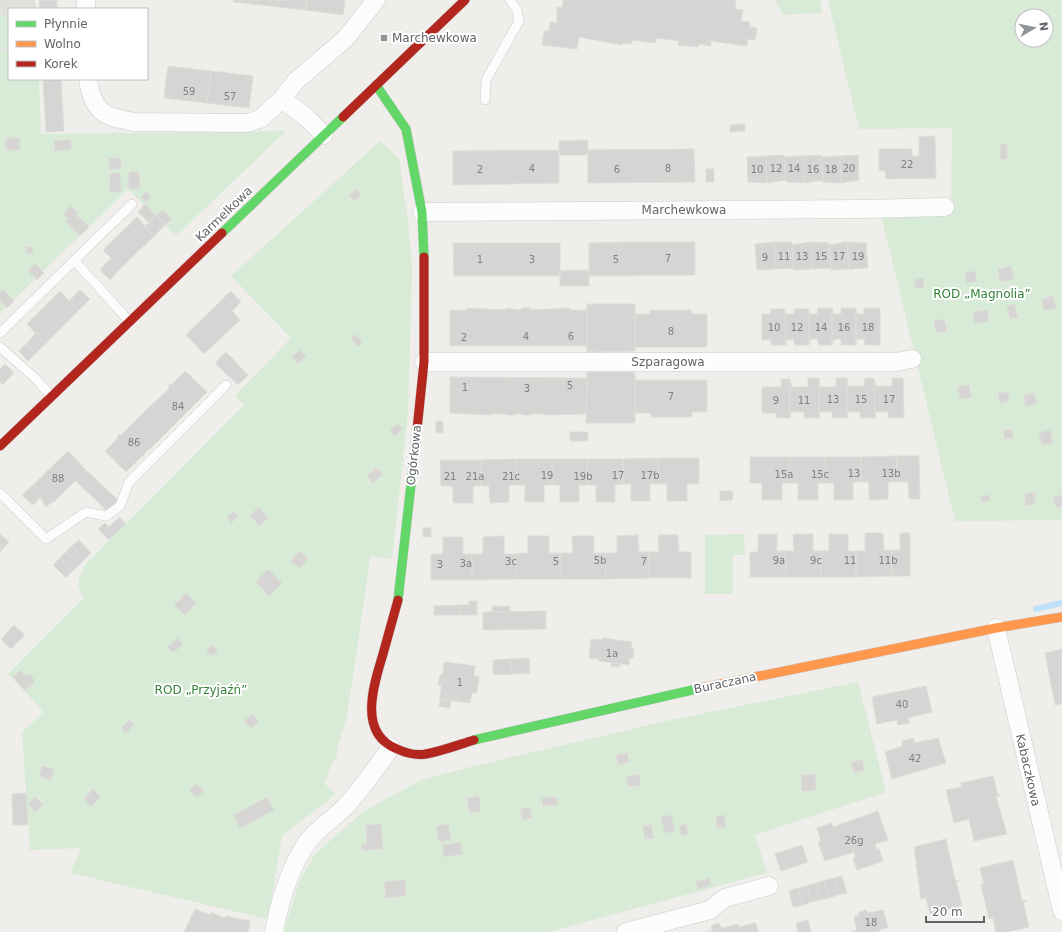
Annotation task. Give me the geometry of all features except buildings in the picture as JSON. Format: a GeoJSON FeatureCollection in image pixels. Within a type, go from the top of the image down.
{"type":"FeatureCollection","features":[{"type":"Feature","properties":{"kind":"street"},"geometry":{"type":"LineString","coordinates":[[88,80],[89,89],[98,109],[108,116],[135,122],[247,123],[260,119],[282,99],[296,80],[346,38],[376,0]]}},
{"type":"Feature","properties":{"kind":"street","name":"Karmelkowa"},"geometry":{"type":"LineString","coordinates":[[0,446],[465,0]]}},
{"type":"Feature","properties":{"kind":"street","name":"Ogórkowa"},"geometry":{"type":"LineString","coordinates":[[376,85],[406,129],[422,212],[425,271],[424,362],[398,600],[371,701],[372,723],[380,737],[391,747]]}},
{"type":"Feature","properties":{"kind":"street"},"geometry":{"type":"LineString","coordinates":[[282,99],[306,117],[324,135]]}},
{"type":"Feature","properties":{"kind":"street","name":"Marchewkowa"},"geometry":{"type":"LineString","coordinates":[[422,212],[945,207]]}},
{"type":"Feature","properties":{"kind":"street","name":"Szparagowa"},"geometry":{"type":"LineString","coordinates":[[424,362],[896,362],[912,359]]}},
{"type":"Feature","properties":{"kind":"street","name":"Buraczana"},"geometry":{"type":"LineString","coordinates":[[391,747],[408,754],[426,754],[489,736],[688,691],[996,628],[1062,617]]}},
{"type":"Feature","properties":{"kind":"street","name":"Kabaczkowa"},"geometry":{"type":"LineString","coordinates":[[996,628],[1062,911]]}},
{"type":"Feature","properties":{"kind":"street"},"geometry":{"type":"LineString","coordinates":[[274,932],[286,884],[296,860],[309,840],[343,809],[362,789],[391,747]]}},
{"type":"Feature","properties":{"kind":"street"},"geometry":{"type":"LineString","coordinates":[[626,932],[710,910],[725,898],[769,886]]}},
{"type":"Feature","properties":{"kind":"lane"},"geometry":{"type":"LineString","coordinates":[[485,100],[486,80],[519,21],[517,10],[510,0]]}},
{"type":"Feature","properties":{"kind":"lane"},"geometry":{"type":"LineString","coordinates":[[0,333],[132,204]]}},
{"type":"Feature","properties":{"kind":"lane"},"geometry":{"type":"LineString","coordinates":[[74,260],[129,321]]}},
{"type":"Feature","properties":{"kind":"lane"},"geometry":{"type":"LineString","coordinates":[[0,346],[36,379],[51,396]]}},
{"type":"Feature","properties":{"kind":"lane"},"geometry":{"type":"LineString","coordinates":[[0,493],[46,539],[86,512],[106,516],[120,506],[129,482],[226,385]]}},
{"type":"Feature","properties":{"kind":"shaded area"},"geometry":{"type":"Polygon","coordinates":[[[0,0],[35,0],[36,8],[8,8],[8,50],[0,51],[0,0]]]}},
{"type":"Feature","properties":{"kind":"green space"},"geometry":{"type":"Polygon","coordinates":[[[775,0],[820,0],[822,13],[783,15],[775,0]]]}},
{"type":"Feature","properties":{"kind":"green space","name":"ROD „Magnolia”"},"geometry":{"type":"Polygon","coordinates":[[[828,0],[1062,0],[1062,520],[955,521],[881,215],[951,214],[952,128],[859,129],[828,0]]]}},
{"type":"Feature","properties":{"kind":"green space"},"geometry":{"type":"Polygon","coordinates":[[[0,12],[8,20],[8,47],[0,48],[0,12]]]}},
{"type":"Feature","properties":{"kind":"green space"},"geometry":{"type":"Polygon","coordinates":[[[8,50],[8,80],[39,80],[41,134],[286,131],[176,236],[128,189],[0,313],[0,51],[8,50]]]}},
{"type":"Feature","properties":{"kind":"green space","name":"ROD „Przyjaźń”"},"geometry":{"type":"Polygon","coordinates":[[[380,141],[399,159],[408,221],[412,268],[408,413],[392,559],[370,556],[347,716],[338,747],[337,757],[332,762],[325,784],[336,794],[282,836],[268,919],[70,873],[81,848],[30,850],[22,732],[44,712],[8,674],[84,598],[79,589],[78,582],[84,566],[244,405],[235,396],[291,338],[231,276],[380,141]]]}},
{"type":"Feature","properties":{"kind":"green space"},"geometry":{"type":"Polygon","coordinates":[[[744,534],[745,555],[733,555],[733,594],[705,594],[705,535],[744,534]]]}},
{"type":"Feature","properties":{"kind":"green space"},"geometry":{"type":"Polygon","coordinates":[[[858,682],[886,792],[755,835],[767,873],[548,932],[284,932],[299,882],[315,854],[364,811],[421,780],[470,767],[671,720],[858,682]]]}},
{"type":"Feature","properties":{"kind":"waterway"},"geometry":{"type":"LineString","coordinates":[[1036,609],[1062,603]]}},
{"type":"Feature","properties":{"kind":"traffic: fast"},"geometry":{"type":"LineString","coordinates":[[376,85],[406,129],[422,212],[424,257]]}},
{"type":"Feature","properties":{"kind":"traffic: fast"},"geometry":{"type":"LineString","coordinates":[[222,233],[343,117]]}},
{"type":"Feature","properties":{"kind":"traffic: fast"},"geometry":{"type":"LineString","coordinates":[[398,600],[415,449]]}},
{"type":"Feature","properties":{"kind":"traffic: fast"},"geometry":{"type":"LineString","coordinates":[[474,740],[701,688]]}},
{"type":"Feature","properties":{"kind":"traffic: slow"},"geometry":{"type":"LineString","coordinates":[[701,688],[996,628],[1062,617]]}},
{"type":"Feature","properties":{"kind":"traffic: jam"},"geometry":{"type":"LineString","coordinates":[[343,117],[465,0]]}},
{"type":"Feature","properties":{"kind":"traffic: jam"},"geometry":{"type":"LineString","coordinates":[[0,446],[222,233]]}},
{"type":"Feature","properties":{"kind":"traffic: jam"},"geometry":{"type":"LineString","coordinates":[[415,449],[424,362],[424,257]]}},
{"type":"Feature","properties":{"kind":"traffic: jam"},"geometry":{"type":"LineString","coordinates":[[398,600],[373,693],[373,720],[377,732],[385,742],[397,749],[407,753],[422,755],[444,750],[474,740]]}},
{"type":"Feature","properties":{"kind":"place","name":"Marchewkowa"},"geometry":{"type":"Point","coordinates":[384,38]}}]}
